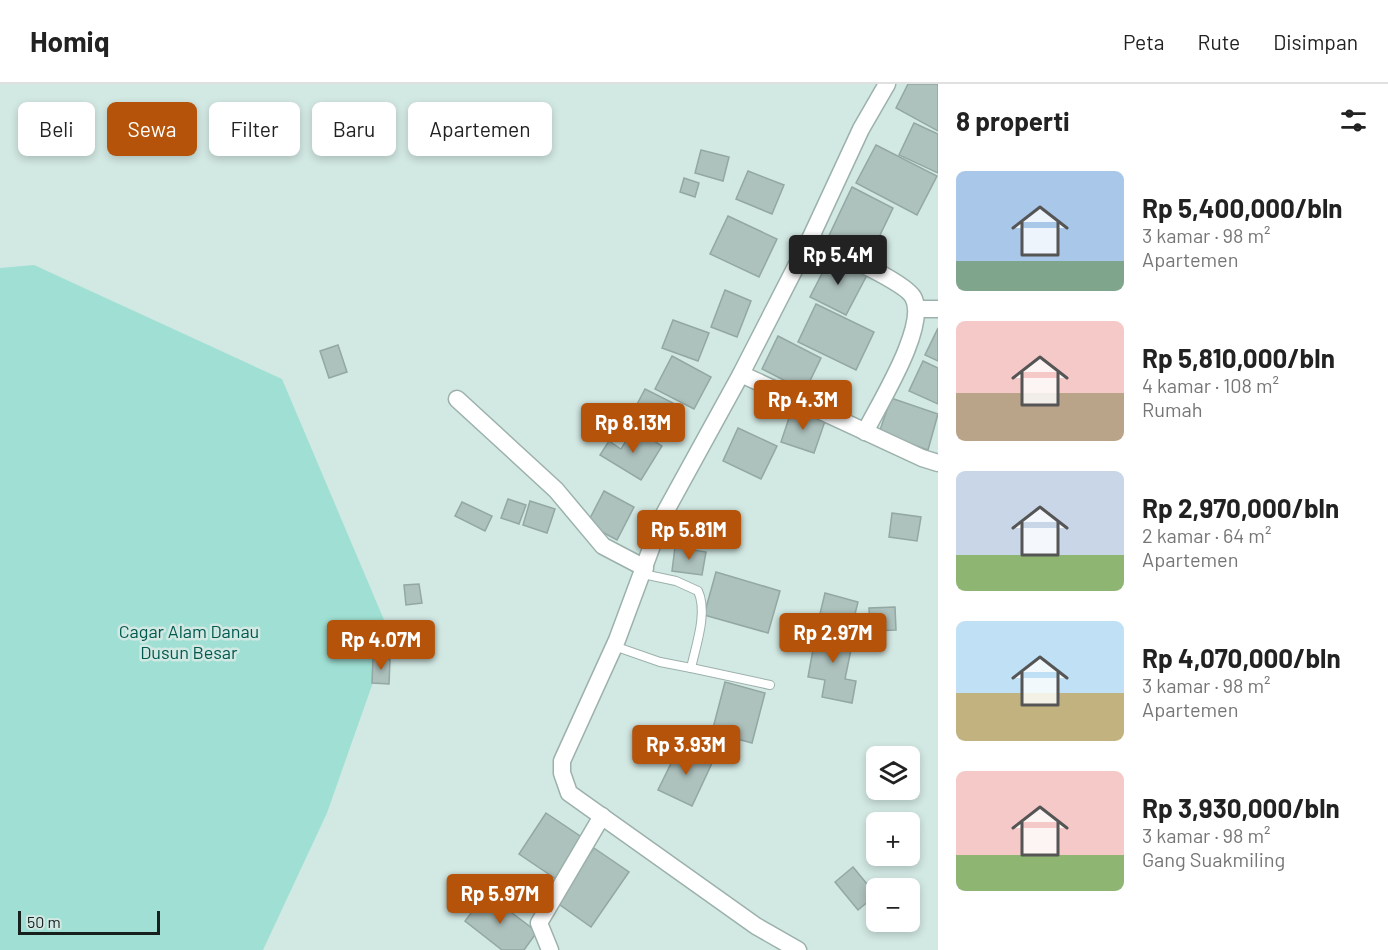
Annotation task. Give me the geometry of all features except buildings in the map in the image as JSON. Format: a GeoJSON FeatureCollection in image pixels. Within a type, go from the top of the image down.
{"type":"FeatureCollection","features":[{"type":"Feature","properties":{"kind":"street"},"geometry":{"type":"LineString","coordinates":[[794,947],[756,926],[569,793],[563,779],[562,761],[614,646],[663,516],[741,374],[810,238],[861,129],[887,84]]}},
{"type":"Feature","properties":{"kind":"street"},"geometry":{"type":"LineString","coordinates":[[810,238],[894,282],[913,295],[918,309],[914,332],[865,432]]}},
{"type":"Feature","properties":{"kind":"street"},"geometry":{"type":"LineString","coordinates":[[918,309],[938,309]]}},
{"type":"Feature","properties":{"kind":"street"},"geometry":{"type":"LineString","coordinates":[[741,374],[865,432],[938,463]]}},
{"type":"Feature","properties":{"kind":"street"},"geometry":{"type":"LineString","coordinates":[[457,399],[556,490],[603,546],[644,571]]}},
{"type":"Feature","properties":{"kind":"street"},"geometry":{"type":"LineString","coordinates":[[550,950],[539,923],[602,816]]}},
{"type":"Feature","properties":{"kind":"lane"},"geometry":{"type":"LineString","coordinates":[[644,571],[698,591],[702,599],[691,668]]}},
{"type":"Feature","properties":{"kind":"lane"},"geometry":{"type":"LineString","coordinates":[[614,646],[660,662],[770,685]]}},
{"type":"Feature","properties":{"kind":"green space","name":"Cagar Alam Danau Dusun Besar"},"geometry":{"type":"Polygon","coordinates":[[[34,265],[282,379],[390,634],[327,813],[263,950],[0,950],[0,268],[34,265]]]}}]}
